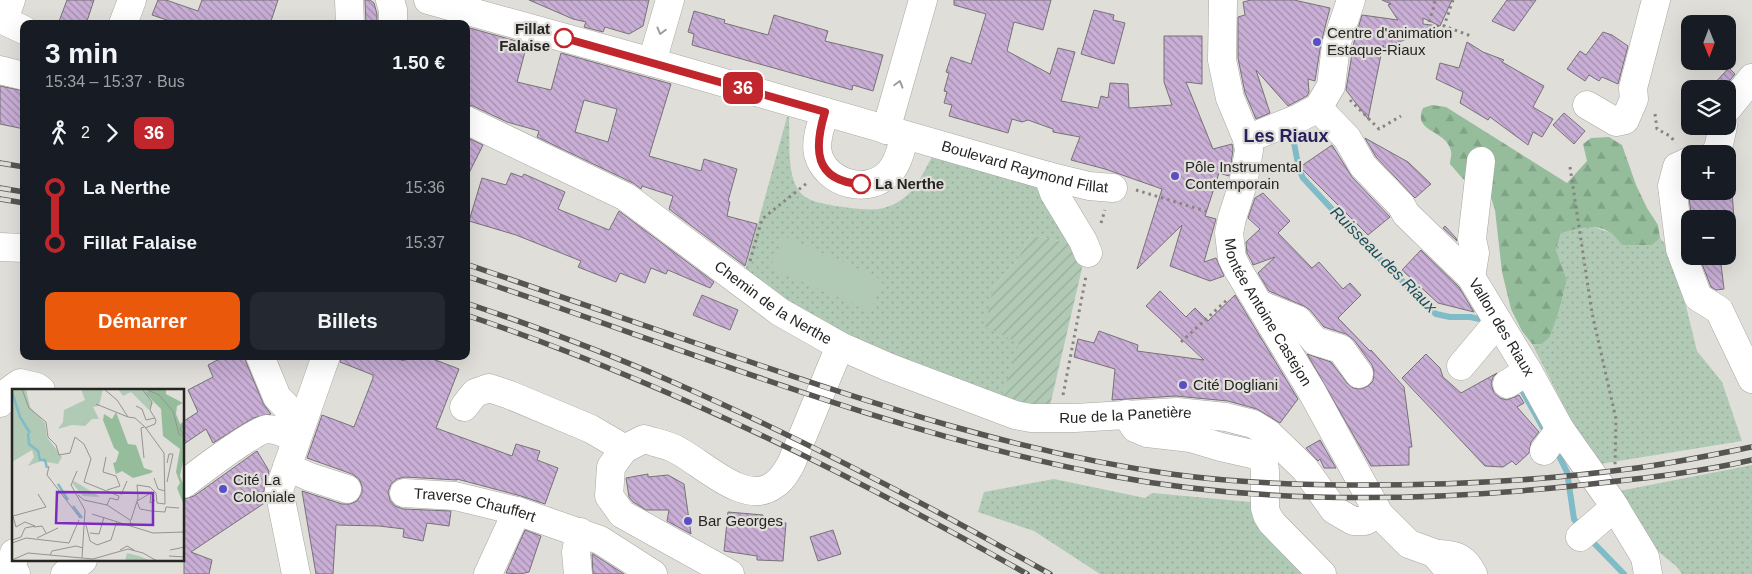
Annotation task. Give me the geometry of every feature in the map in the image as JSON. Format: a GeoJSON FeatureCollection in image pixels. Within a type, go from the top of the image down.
{"type":"FeatureCollection","features":[{"type":"Feature","properties":{"kind":"street"},"geometry":{"type":"LineString","coordinates":[[11,0],[7,10],[7,22],[20,28]]}},
{"type":"Feature","properties":{"kind":"street"},"geometry":{"type":"LineString","coordinates":[[124,20],[132,0]]}},
{"type":"Feature","properties":{"kind":"street"},"geometry":{"type":"LineString","coordinates":[[349,0],[350,20]]}},
{"type":"Feature","properties":{"kind":"street"},"geometry":{"type":"LineString","coordinates":[[390,0],[393,20]]}},
{"type":"Feature","properties":{"kind":"street"},"geometry":{"type":"LineString","coordinates":[[652,62],[670,0]]}},
{"type":"Feature","properties":{"kind":"street"},"geometry":{"type":"LineString","coordinates":[[825,112],[818,144],[821,162],[830,174],[850,184],[874,183],[884,178],[896,163],[895,133],[923,0]]}},
{"type":"Feature","properties":{"kind":"street","name":"Montée Antoine Castejon"},"geometry":{"type":"LineString","coordinates":[[1222,0],[1222,60],[1230,98],[1247,139],[1248,150],[1243,184],[1229,233],[1232,258],[1311,390],[1379,514],[1409,544],[1434,553],[1452,574]]}},
{"type":"Feature","properties":{"kind":"street"},"geometry":{"type":"LineString","coordinates":[[1587,105],[1616,122],[1625,120],[1634,99],[1633,88],[1656,0]]}},
{"type":"Feature","properties":{"kind":"street","name":"Boulevard Raymond Fillat"},"geometry":{"type":"LineString","coordinates":[[435,1],[1048,176],[1089,186],[1113,188]]}},
{"type":"Feature","properties":{"kind":"street"},"geometry":{"type":"LineString","coordinates":[[1247,139],[1299,117],[1331,86],[1336,45],[1362,2]]}},
{"type":"Feature","properties":{"kind":"street"},"geometry":{"type":"LineString","coordinates":[[0,70],[20,75]]}},
{"type":"Feature","properties":{"kind":"street"},"geometry":{"type":"LineString","coordinates":[[1736,98],[1752,78]]}},
{"type":"Feature","properties":{"kind":"street","name":"Vallon des Riaux"},"geometry":{"type":"LineString","coordinates":[[1299,117],[1347,138],[1363,166],[1401,205],[1406,214],[1471,277],[1491,330],[1553,438],[1613,504],[1645,557],[1648,574]]}},
{"type":"Feature","properties":{"kind":"street","name":"Chemin de la Nerthe"},"geometry":{"type":"LineString","coordinates":[[470,122],[626,197],[772,307],[840,346],[791,464],[784,475],[768,488],[755,490],[726,483],[674,448],[644,439],[625,448]]}},
{"type":"Feature","properties":{"kind":"street"},"geometry":{"type":"LineString","coordinates":[[1681,160],[1677,167],[1672,186],[1680,249],[1698,297],[1719,310],[1752,379]]}},
{"type":"Feature","properties":{"kind":"street"},"geometry":{"type":"LineString","coordinates":[[1471,277],[1474,253],[1472,239],[1480,162]]}},
{"type":"Feature","properties":{"kind":"street"},"geometry":{"type":"LineString","coordinates":[[1048,176],[1054,193],[1083,241],[1088,253]]}},
{"type":"Feature","properties":{"kind":"street"},"geometry":{"type":"LineString","coordinates":[[0,246],[20,248]]}},
{"type":"Feature","properties":{"kind":"street"},"geometry":{"type":"LineString","coordinates":[[1259,304],[1298,320],[1315,341],[1341,348],[1360,374]]}},
{"type":"Feature","properties":{"kind":"street"},"geometry":{"type":"LineString","coordinates":[[1461,366],[1491,330]]}},
{"type":"Feature","properties":{"kind":"street","name":"Rue de la Panetière"},"geometry":{"type":"LineString","coordinates":[[840,346],[1015,415],[1031,418],[1075,418],[1177,412],[1226,417],[1253,424],[1270,434],[1305,469],[1334,510],[1353,521],[1365,521],[1379,514]]}},
{"type":"Feature","properties":{"kind":"street"},"geometry":{"type":"LineString","coordinates":[[262,360],[277,398],[299,431]]}},
{"type":"Feature","properties":{"kind":"street"},"geometry":{"type":"LineString","coordinates":[[296,574],[279,490],[325,360]]}},
{"type":"Feature","properties":{"kind":"street"},"geometry":{"type":"LineString","coordinates":[[0,403],[9,391],[20,383],[40,389]]}},
{"type":"Feature","properties":{"kind":"street"},"geometry":{"type":"LineString","coordinates":[[464,407],[475,393],[489,388],[591,429],[625,448],[611,467],[609,496],[622,514],[730,574]]}},
{"type":"Feature","properties":{"kind":"street"},"geometry":{"type":"LineString","coordinates":[[1126,414],[1135,428],[1147,433],[1190,438],[1259,457],[1264,463],[1265,508],[1267,515],[1272,523],[1322,574]]}},
{"type":"Feature","properties":{"kind":"street"},"geometry":{"type":"LineString","coordinates":[[185,483],[214,460],[264,429],[299,431]]}},
{"type":"Feature","properties":{"kind":"street"},"geometry":{"type":"LineString","coordinates":[[287,467],[310,477],[348,489]]}},
{"type":"Feature","properties":{"kind":"street","name":"Traverse Chauffert"},"geometry":{"type":"LineString","coordinates":[[404,493],[455,496],[517,511],[600,540],[653,574]]}},
{"type":"Feature","properties":{"kind":"street"},"geometry":{"type":"LineString","coordinates":[[1588,531],[1613,504]]}},
{"type":"Feature","properties":{"kind":"street"},"geometry":{"type":"LineString","coordinates":[[488,574],[517,511]]}},
{"type":"Feature","properties":{"kind":"street"},"geometry":{"type":"LineString","coordinates":[[578,574],[576,552],[580,532]]}},
{"type":"Feature","properties":{"kind":"street"},"geometry":{"type":"LineString","coordinates":[[1434,553],[1456,555],[1469,565],[1473,574]]}},
{"type":"Feature","properties":{"kind":"street"},"geometry":{"type":"LineString","coordinates":[[13,562],[12,570],[16,574]]}},
{"type":"Feature","properties":{"kind":"street"},"geometry":{"type":"LineString","coordinates":[[65,574],[80,562]]}},
{"type":"Feature","properties":{"kind":"path"},"geometry":{"type":"LineString","coordinates":[[1429,22],[1435,3],[1434,0]]}},
{"type":"Feature","properties":{"kind":"path"},"geometry":{"type":"LineString","coordinates":[[1453,0],[1444,26],[1471,36]]}},
{"type":"Feature","properties":{"kind":"path"},"geometry":{"type":"LineString","coordinates":[[1347,97],[1379,129],[1401,116]]}},
{"type":"Feature","properties":{"kind":"path"},"geometry":{"type":"LineString","coordinates":[[1656,107],[1657,130],[1670,136],[1681,149]]}},
{"type":"Feature","properties":{"kind":"path"},"geometry":{"type":"LineString","coordinates":[[1570,167],[1592,313],[1616,419],[1613,504]]}},
{"type":"Feature","properties":{"kind":"path","name":"Boulevard Raymond Fillat"},"geometry":{"type":"LineString","coordinates":[[1113,188],[1128,188],[1232,218]]}},
{"type":"Feature","properties":{"kind":"path"},"geometry":{"type":"LineString","coordinates":[[749,263],[762,219],[799,190]]}},
{"type":"Feature","properties":{"kind":"path"},"geometry":{"type":"LineString","coordinates":[[1058,418],[1088,264],[1088,253]]}},
{"type":"Feature","properties":{"kind":"path"},"geometry":{"type":"LineString","coordinates":[[1181,342],[1229,298]]}},
{"type":"Feature","properties":{"kind":"green space"},"geometry":{"type":"Polygon","coordinates":[[[1432,105],[1446,107],[1567,183],[1587,161],[1583,144],[1591,138],[1609,137],[1622,145],[1636,185],[1658,225],[1660,238],[1652,245],[1622,245],[1616,237],[1602,228],[1587,227],[1561,233],[1556,250],[1567,280],[1559,311],[1550,337],[1542,344],[1532,344],[1522,331],[1511,309],[1502,272],[1495,210],[1487,185],[1463,179],[1450,164],[1451,153],[1448,144],[1422,122],[1423,108],[1432,105]]]}},
{"type":"Feature","properties":{"kind":"green space"},"geometry":{"type":"Polygon","coordinates":[[[787,117],[789,117],[793,179],[805,197],[815,201],[863,209],[892,205],[910,193],[921,178],[933,155],[1025,184],[1042,182],[1078,245],[1031,235],[1016,262],[993,288],[1020,343],[1001,399],[846,334],[798,310],[744,274],[787,117]]]}},
{"type":"Feature","properties":{"kind":"green space"},"geometry":{"type":"Polygon","coordinates":[[[1587,225],[1609,232],[1618,238],[1651,245],[1660,238],[1673,253],[1697,351],[1722,382],[1742,441],[1594,465],[1532,344],[1542,344],[1550,337],[1559,311],[1567,280],[1556,250],[1561,233],[1587,225]]]}},
{"type":"Feature","properties":{"kind":"green space"},"geometry":{"type":"Polygon","coordinates":[[[1031,235],[1078,245],[1082,268],[1049,410],[1001,399],[1019,343],[985,327],[993,288],[1016,262],[1031,235]]]}},
{"type":"Feature","properties":{"kind":"green space"},"geometry":{"type":"Polygon","coordinates":[[[784,236],[883,280],[870,311],[770,268],[784,236]]]}},
{"type":"Feature","properties":{"kind":"green space"},"geometry":{"type":"Polygon","coordinates":[[[1752,465],[1752,574],[1682,574],[1677,567],[1647,542],[1619,491],[1752,465]]]}},
{"type":"Feature","properties":{"kind":"green space"},"geometry":{"type":"Polygon","coordinates":[[[1054,479],[1145,498],[1152,493],[1272,504],[1332,574],[1100,574],[1034,531],[978,512],[984,492],[1054,479]]]}},
{"type":"Feature","properties":{"kind":"building"},"geometry":{"type":"Polygon","coordinates":[[[67,0],[94,0],[87,20],[60,20],[67,0]]]}},
{"type":"Feature","properties":{"kind":"building"},"geometry":{"type":"Polygon","coordinates":[[[158,0],[166,0],[198,11],[202,0],[278,0],[271,20],[167,20],[152,15],[158,0]]]}},
{"type":"Feature","properties":{"kind":"building"},"geometry":{"type":"Polygon","coordinates":[[[365,0],[370,0],[374,3],[377,20],[366,20],[365,0]]]}},
{"type":"Feature","properties":{"kind":"building"},"geometry":{"type":"Polygon","coordinates":[[[529,0],[649,0],[643,26],[629,34],[605,27],[603,32],[584,27],[586,22],[573,19],[529,0]]]}},
{"type":"Feature","properties":{"kind":"building"},"geometry":{"type":"Polygon","coordinates":[[[954,0],[1051,0],[1043,30],[1014,22],[1007,51],[1050,74],[1058,48],[1075,52],[1061,101],[1098,108],[1101,96],[1108,98],[1110,83],[1128,84],[1129,108],[1172,105],[1164,82],[1164,36],[1202,36],[1202,84],[1186,82],[1213,149],[1232,144],[1233,150],[1229,176],[1219,173],[1205,216],[1216,219],[1204,262],[1216,258],[1224,276],[1210,281],[1170,266],[1182,225],[1137,269],[1162,189],[1105,169],[1071,160],[1080,137],[1053,132],[1053,129],[1028,120],[1022,122],[1012,119],[1008,133],[949,116],[952,105],[944,103],[947,92],[944,91],[949,73],[946,72],[951,57],[971,64],[986,14],[954,5],[954,0]]]}},
{"type":"Feature","properties":{"kind":"building"},"geometry":{"type":"Polygon","coordinates":[[[1251,0],[1294,0],[1330,8],[1321,43],[1315,81],[1308,79],[1309,92],[1307,96],[1288,106],[1256,70],[1270,113],[1256,119],[1245,93],[1238,58],[1238,17],[1245,15],[1243,2],[1251,0]]]}},
{"type":"Feature","properties":{"kind":"building"},"geometry":{"type":"Polygon","coordinates":[[[1382,0],[1452,0],[1440,26],[1423,18],[1423,24],[1439,26],[1384,48],[1383,45],[1368,119],[1346,90],[1354,42],[1362,15],[1398,20],[1388,5],[1391,4],[1382,0]]]}},
{"type":"Feature","properties":{"kind":"building"},"geometry":{"type":"Polygon","coordinates":[[[1507,0],[1536,0],[1514,31],[1492,21],[1507,0]]]}},
{"type":"Feature","properties":{"kind":"building"},"geometry":{"type":"Polygon","coordinates":[[[1094,10],[1114,15],[1113,20],[1125,23],[1114,64],[1081,54],[1094,10]]]}},
{"type":"Feature","properties":{"kind":"building"},"geometry":{"type":"Polygon","coordinates":[[[694,11],[725,20],[724,23],[768,35],[774,15],[828,31],[825,41],[883,55],[873,91],[853,85],[852,90],[692,45],[694,34],[688,32],[694,11]]]}},
{"type":"Feature","properties":{"kind":"building"},"geometry":{"type":"Polygon","coordinates":[[[470,28],[527,44],[517,82],[551,90],[561,53],[671,84],[649,156],[701,171],[704,159],[737,169],[728,201],[730,202],[727,216],[757,224],[745,266],[669,209],[673,196],[642,186],[641,189],[633,183],[537,137],[539,131],[507,122],[470,106],[470,28]],[[584,100],[575,132],[608,142],[617,109],[584,100]]]}},
{"type":"Feature","properties":{"kind":"building"},"geometry":{"type":"Polygon","coordinates":[[[1603,32],[1612,35],[1628,46],[1618,84],[1602,77],[1599,81],[1589,75],[1585,81],[1567,69],[1580,51],[1586,55],[1603,32]]]}},
{"type":"Feature","properties":{"kind":"building"},"geometry":{"type":"Polygon","coordinates":[[[1467,42],[1483,52],[1504,60],[1502,62],[1544,86],[1533,107],[1553,119],[1542,137],[1533,132],[1528,145],[1490,117],[1488,120],[1460,103],[1463,92],[1436,79],[1440,63],[1459,68],[1467,42]]]}},
{"type":"Feature","properties":{"kind":"building"},"geometry":{"type":"Polygon","coordinates":[[[1727,70],[1731,70],[1735,74],[1730,80],[1718,80],[1727,70]]]}},
{"type":"Feature","properties":{"kind":"building"},"geometry":{"type":"Polygon","coordinates":[[[0,86],[20,90],[20,128],[0,124],[0,86]]]}},
{"type":"Feature","properties":{"kind":"building"},"geometry":{"type":"Polygon","coordinates":[[[1564,113],[1585,131],[1574,144],[1553,125],[1564,113]]]}},
{"type":"Feature","properties":{"kind":"building"},"geometry":{"type":"Polygon","coordinates":[[[1365,138],[1408,162],[1431,184],[1415,198],[1376,157],[1365,138]]]}},
{"type":"Feature","properties":{"kind":"building"},"geometry":{"type":"Polygon","coordinates":[[[470,139],[483,145],[470,171],[470,139]]]}},
{"type":"Feature","properties":{"kind":"building"},"geometry":{"type":"Polygon","coordinates":[[[1332,145],[1352,177],[1390,217],[1368,235],[1300,167],[1332,145]]]}},
{"type":"Feature","properties":{"kind":"building"},"geometry":{"type":"Polygon","coordinates":[[[511,173],[522,177],[524,174],[565,192],[558,209],[609,230],[619,211],[714,282],[710,288],[668,270],[666,274],[651,268],[645,283],[620,273],[616,282],[578,267],[581,261],[516,235],[470,221],[482,178],[506,185],[511,173]]]}},
{"type":"Feature","properties":{"kind":"building"},"geometry":{"type":"Polygon","coordinates":[[[1263,193],[1290,221],[1278,233],[1312,268],[1319,262],[1343,289],[1350,283],[1361,295],[1338,318],[1371,350],[1404,387],[1412,447],[1409,447],[1409,465],[1371,466],[1307,354],[1331,362],[1347,383],[1353,388],[1361,389],[1373,381],[1374,372],[1372,365],[1354,340],[1346,334],[1324,327],[1310,310],[1304,306],[1269,291],[1258,273],[1275,257],[1253,265],[1247,253],[1246,242],[1260,229],[1248,218],[1255,198],[1263,193]]]}},
{"type":"Feature","properties":{"kind":"building"},"geometry":{"type":"Polygon","coordinates":[[[1689,200],[1733,200],[1733,210],[1691,210],[1689,200]]]}},
{"type":"Feature","properties":{"kind":"building"},"geometry":{"type":"Polygon","coordinates":[[[1445,226],[1456,238],[1457,241],[1443,228],[1445,226]]]}},
{"type":"Feature","properties":{"kind":"building"},"geometry":{"type":"Polygon","coordinates":[[[1421,250],[1459,287],[1474,312],[1438,303],[1402,270],[1421,250]]]}},
{"type":"Feature","properties":{"kind":"building"},"geometry":{"type":"Polygon","coordinates":[[[1702,265],[1721,265],[1724,289],[1716,290],[1711,287],[1702,265]]]}},
{"type":"Feature","properties":{"kind":"building"},"geometry":{"type":"Polygon","coordinates":[[[1160,291],[1186,317],[1195,308],[1208,321],[1235,295],[1298,399],[1280,423],[1257,409],[1228,401],[1176,396],[1112,400],[1115,369],[1074,357],[1078,339],[1094,343],[1099,331],[1138,345],[1137,351],[1204,360],[1146,306],[1160,291]]]}},
{"type":"Feature","properties":{"kind":"building"},"geometry":{"type":"Polygon","coordinates":[[[702,295],[738,310],[730,330],[693,315],[702,295]]]}},
{"type":"Feature","properties":{"kind":"building"},"geometry":{"type":"Polygon","coordinates":[[[1426,354],[1440,368],[1443,377],[1461,393],[1497,373],[1493,377],[1491,384],[1494,393],[1500,398],[1507,400],[1519,395],[1524,403],[1517,407],[1539,432],[1531,442],[1529,453],[1516,465],[1512,461],[1503,467],[1485,466],[1402,378],[1426,354]]]}},
{"type":"Feature","properties":{"kind":"building"},"geometry":{"type":"Polygon","coordinates":[[[217,360],[246,360],[263,403],[271,414],[253,418],[213,443],[206,429],[185,443],[185,420],[198,412],[188,390],[213,377],[208,365],[217,360]]]}},
{"type":"Feature","properties":{"kind":"building"},"geometry":{"type":"Polygon","coordinates":[[[340,360],[435,360],[459,369],[436,428],[512,456],[516,444],[540,451],[537,460],[558,468],[545,504],[457,479],[405,477],[397,479],[391,484],[388,492],[390,500],[395,506],[403,509],[451,511],[449,526],[427,523],[423,541],[403,537],[404,529],[379,526],[336,525],[333,574],[316,574],[302,491],[342,504],[350,504],[357,501],[362,493],[359,479],[352,474],[307,458],[322,415],[354,427],[373,378],[373,375],[340,362],[340,360]]]}},
{"type":"Feature","properties":{"kind":"building"},"geometry":{"type":"Polygon","coordinates":[[[1320,440],[1336,468],[1324,468],[1320,459],[1318,461],[1306,448],[1320,440]]]}},
{"type":"Feature","properties":{"kind":"building"},"geometry":{"type":"Polygon","coordinates":[[[257,451],[269,471],[264,491],[261,493],[266,502],[191,552],[212,560],[209,574],[184,574],[185,499],[194,496],[257,451]]]}},
{"type":"Feature","properties":{"kind":"building"},"geometry":{"type":"Polygon","coordinates":[[[648,474],[648,477],[668,475],[684,484],[691,534],[667,521],[669,510],[646,510],[633,502],[629,497],[626,478],[648,474]]]}},
{"type":"Feature","properties":{"kind":"building"},"geometry":{"type":"Polygon","coordinates":[[[728,512],[763,515],[763,522],[786,523],[783,561],[757,560],[757,556],[724,551],[728,512]]]}},
{"type":"Feature","properties":{"kind":"building"},"geometry":{"type":"Polygon","coordinates":[[[525,530],[541,536],[529,572],[520,574],[506,573],[525,530]]]}},
{"type":"Feature","properties":{"kind":"building"},"geometry":{"type":"Polygon","coordinates":[[[833,530],[841,554],[818,561],[810,537],[833,530]]]}},
{"type":"Feature","properties":{"kind":"building"},"geometry":{"type":"Polygon","coordinates":[[[593,554],[624,574],[593,574],[593,554]]]}},
{"type":"Feature","properties":{"kind":"waterway","name":"Ruisseau des Riaux"},"geometry":{"type":"LineString","coordinates":[[1291,128],[1299,169],[1303,178],[1358,237],[1436,314],[1450,317],[1470,317],[1485,320],[1486,323]]}},
{"type":"Feature","properties":{"kind":"waterway","name":"Ruisseau des Riaux"},"geometry":{"type":"LineString","coordinates":[[1519,385],[1547,435]]}},
{"type":"Feature","properties":{"kind":"waterway","name":"Ruisseau des Riaux"},"geometry":{"type":"LineString","coordinates":[[1555,448],[1567,472],[1574,519],[1580,528]]}},
{"type":"Feature","properties":{"kind":"waterway","name":"Ruisseau des Riaux"},"geometry":{"type":"LineString","coordinates":[[1588,537],[1624,574]]}},
{"type":"Feature","properties":{"kind":"railway"},"geometry":{"type":"LineString","coordinates":[[0,163],[20,166]]}},
{"type":"Feature","properties":{"kind":"railway"},"geometry":{"type":"LineString","coordinates":[[0,188],[20,191]]}},
{"type":"Feature","properties":{"kind":"railway"},"geometry":{"type":"LineString","coordinates":[[0,199],[20,202]]}},
{"type":"Feature","properties":{"kind":"railway"},"geometry":{"type":"LineString","coordinates":[[470,265],[897,410],[1006,441],[1060,454],[1171,474],[1219,480],[1291,484],[1463,483],[1595,473],[1659,465],[1752,447]]}},
{"type":"Feature","properties":{"kind":"railway"},"geometry":{"type":"LineString","coordinates":[[470,277],[866,413],[1029,458],[1112,476],[1170,485],[1228,492],[1287,496],[1346,498],[1464,495],[1523,491],[1646,478],[1710,469],[1752,460]]}},
{"type":"Feature","properties":{"kind":"railway"},"geometry":{"type":"LineString","coordinates":[[470,304],[598,351],[723,404],[865,474],[1050,574]]}},
{"type":"Feature","properties":{"kind":"railway"},"geometry":{"type":"LineString","coordinates":[[470,316],[611,369],[753,431],[960,536],[1027,574]]}},
{"type":"Feature","properties":{"kind":"bus line","name":"36"},"geometry":{"type":"LineString","coordinates":[[564,38],[825,112],[820,126],[818,144],[821,162],[830,174],[840,180],[850,184],[861,184]]}},
{"type":"Feature","properties":{"kind":"place","name":"Fillat Falaise"},"geometry":{"type":"Point","coordinates":[564,38]}},
{"type":"Feature","properties":{"kind":"place","name":"Centre d'animation Estaque-Riaux"},"geometry":{"type":"Point","coordinates":[1317,42]}},
{"type":"Feature","properties":{"kind":"place","name":"Pôle Instrumental Contemporain"},"geometry":{"type":"Point","coordinates":[1175,176]}},
{"type":"Feature","properties":{"kind":"place","name":"La Nerthe"},"geometry":{"type":"Point","coordinates":[861,184]}},
{"type":"Feature","properties":{"kind":"place","name":"Cité Dogliani"},"geometry":{"type":"Point","coordinates":[1183,385]}},
{"type":"Feature","properties":{"kind":"place","name":"Cité La Coloniale"},"geometry":{"type":"Point","coordinates":[223,489]}},
{"type":"Feature","properties":{"kind":"place","name":"Bar Georges"},"geometry":{"type":"Point","coordinates":[688,521]}},
{"type":"Feature","properties":{"kind":"district","name":"Les Riaux"},"geometry":{"type":"Point","coordinates":[1286,136]}}]}
